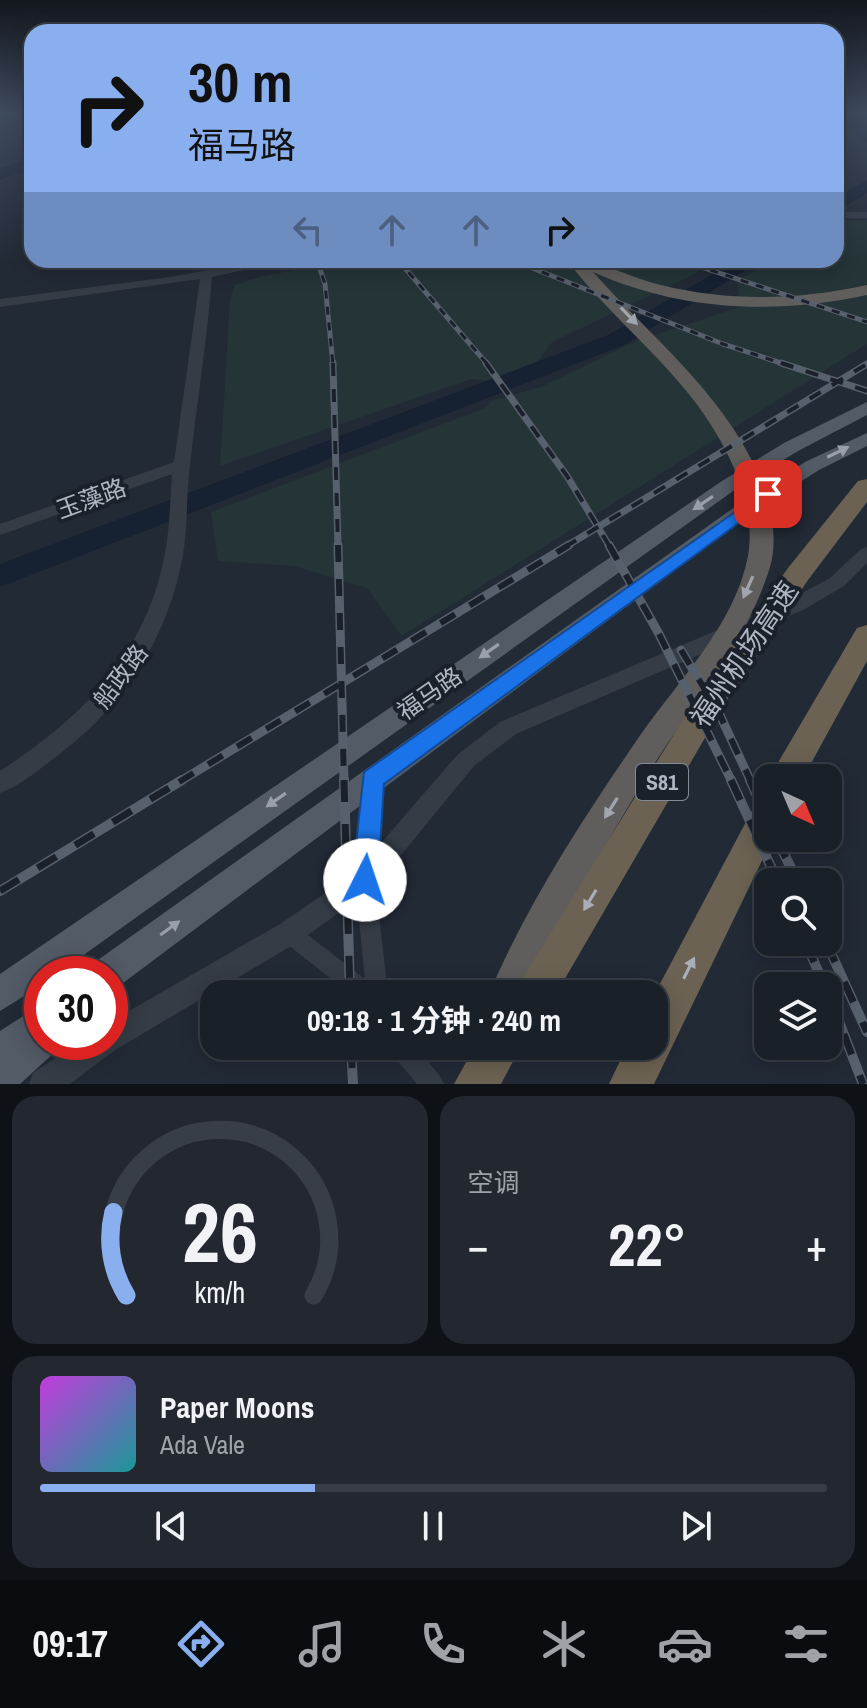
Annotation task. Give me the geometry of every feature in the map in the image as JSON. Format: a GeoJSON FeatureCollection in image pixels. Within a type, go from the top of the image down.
{"type":"FeatureCollection","features":[{"type":"Feature","properties":{"kind":"highway"},"geometry":{"type":"LineString","coordinates":[[515,980],[551,905],[650,745],[705,667],[736,616],[759,564],[760,518],[746,470],[722,428],[669,358],[583,268]]}},
{"type":"Feature","properties":{"kind":"highway"},"geometry":{"type":"LineString","coordinates":[[596,268],[663,292],[710,300],[783,310],[867,306]]}},
{"type":"Feature","properties":{"kind":"highway"},"geometry":{"type":"LineString","coordinates":[[623,268],[673,285],[754,294],[801,293],[867,278]]}},
{"type":"Feature","properties":{"kind":"highway"},"geometry":{"type":"LineString","coordinates":[[710,300],[800,303],[867,290]]}},
{"type":"Feature","properties":{"kind":"highway","name":"福州机场高速"},"geometry":{"type":"LineString","coordinates":[[541,980],[716,692],[798,574],[867,486]]}},
{"type":"Feature","properties":{"kind":"highway"},"geometry":{"type":"LineString","coordinates":[[794,764],[867,635]]}},
{"type":"Feature","properties":{"kind":"highway"},"geometry":{"type":"LineString","coordinates":[[668,1010],[754,841]]}},
{"type":"Feature","properties":{"kind":"highway"},"geometry":{"type":"LineString","coordinates":[[462,1084],[475,1060]]}},
{"type":"Feature","properties":{"kind":"highway"},"geometry":{"type":"LineString","coordinates":[[476,1084],[491,1060]]}},
{"type":"Feature","properties":{"kind":"highway"},"geometry":{"type":"LineString","coordinates":[[631,1084],[643,1060]]}},
{"type":"Feature","properties":{"kind":"main road","name":"福马路"},"geometry":{"type":"LineString","coordinates":[[0,994],[729,485],[791,447],[867,408]]}},
{"type":"Feature","properties":{"kind":"main road","name":"福马路"},"geometry":{"type":"LineString","coordinates":[[128,959],[746,508],[812,466],[867,439]]}},
{"type":"Feature","properties":{"kind":"main road"},"geometry":{"type":"LineString","coordinates":[[0,1053],[24,1035]]}},
{"type":"Feature","properties":{"kind":"main road"},"geometry":{"type":"LineString","coordinates":[[0,1078],[24,1056]]}},
{"type":"Feature","properties":{"kind":"street"},"geometry":{"type":"LineString","coordinates":[[844,215],[867,215]]}},
{"type":"Feature","properties":{"kind":"street"},"geometry":{"type":"LineString","coordinates":[[0,303],[242,268]]}},
{"type":"Feature","properties":{"kind":"street"},"geometry":{"type":"LineString","coordinates":[[182,465],[206,275]]}},
{"type":"Feature","properties":{"kind":"street","name":"船政路"},"geometry":{"type":"LineString","coordinates":[[0,783],[78,727],[127,673],[154,627],[177,527],[182,465]]}},
{"type":"Feature","properties":{"kind":"street","name":"玉藻路"},"geometry":{"type":"LineString","coordinates":[[0,530],[182,465]]}},
{"type":"Feature","properties":{"kind":"street"},"geometry":{"type":"LineString","coordinates":[[128,1027],[289,933],[365,880],[466,760],[508,728],[796,605],[837,582],[867,553]]}},
{"type":"Feature","properties":{"kind":"street"},"geometry":{"type":"LineString","coordinates":[[372,779],[365,880],[376,980]]}},
{"type":"Feature","properties":{"kind":"street"},"geometry":{"type":"LineString","coordinates":[[289,933],[349,980]]}},
{"type":"Feature","properties":{"kind":"street"},"geometry":{"type":"LineString","coordinates":[[44,1084],[78,1060]]}},
{"type":"Feature","properties":{"kind":"street"},"geometry":{"type":"LineString","coordinates":[[412,1060],[432,1084]]}},
{"type":"Feature","properties":{"kind":"shaded area"},"geometry":{"type":"Polygon","coordinates":[[[844,221],[867,221],[867,344],[402,636],[367,588],[294,566],[218,561],[211,512],[485,408],[493,400],[541,387],[636,341],[740,307],[737,281],[759,268],[844,268],[844,221]]]}},
{"type":"Feature","properties":{"kind":"shaded area"},"geometry":{"type":"Polygon","coordinates":[[[305,268],[701,268],[695,274],[552,342],[535,365],[488,381],[471,379],[220,466],[230,299],[235,285],[305,268]]]}},
{"type":"Feature","properties":{"kind":"waterway"},"geometry":{"type":"LineString","coordinates":[[0,175],[24,165]]}},
{"type":"Feature","properties":{"kind":"waterway"},"geometry":{"type":"LineString","coordinates":[[844,201],[867,185]]}},
{"type":"Feature","properties":{"kind":"waterway"},"geometry":{"type":"LineString","coordinates":[[0,576],[616,340],[738,268]]}},
{"type":"Feature","properties":{"kind":"railway"},"geometry":{"type":"LineString","coordinates":[[320,268],[325,284],[333,365]]}},
{"type":"Feature","properties":{"kind":"railway"},"geometry":{"type":"LineString","coordinates":[[405,268],[488,365]]}},
{"type":"Feature","properties":{"kind":"railway"},"geometry":{"type":"LineString","coordinates":[[532,268],[723,344],[787,365]]}},
{"type":"Feature","properties":{"kind":"railway"},"geometry":{"type":"LineString","coordinates":[[704,268],[867,322]]}},
{"type":"Feature","properties":{"kind":"railway"},"geometry":{"type":"LineString","coordinates":[[333,363],[338,547]]}},
{"type":"Feature","properties":{"kind":"railway"},"geometry":{"type":"LineString","coordinates":[[486,363],[567,476],[598,527]]}},
{"type":"Feature","properties":{"kind":"railway"},"geometry":{"type":"LineString","coordinates":[[781,363],[838,382]]}},
{"type":"Feature","properties":{"kind":"railway"},"geometry":{"type":"LineString","coordinates":[[838,382],[867,364]]}},
{"type":"Feature","properties":{"kind":"railway"},"geometry":{"type":"LineString","coordinates":[[598,527],[838,382]]}},
{"type":"Feature","properties":{"kind":"railway"},"geometry":{"type":"LineString","coordinates":[[838,382],[867,391]]}},
{"type":"Feature","properties":{"kind":"railway"},"geometry":{"type":"LineString","coordinates":[[565,547],[598,527]]}},
{"type":"Feature","properties":{"kind":"railway"},"geometry":{"type":"LineString","coordinates":[[598,527],[610,547]]}},
{"type":"Feature","properties":{"kind":"railway"},"geometry":{"type":"LineString","coordinates":[[338,545],[342,683]]}},
{"type":"Feature","properties":{"kind":"railway"},"geometry":{"type":"LineString","coordinates":[[342,683],[569,545]]}},
{"type":"Feature","properties":{"kind":"railway"},"geometry":{"type":"LineString","coordinates":[[609,545],[659,634],[732,782]]}},
{"type":"Feature","properties":{"kind":"railway"},"geometry":{"type":"LineString","coordinates":[[681,650],[719,713],[751,782]]}},
{"type":"Feature","properties":{"kind":"railway"},"geometry":{"type":"LineString","coordinates":[[179,782],[342,683]]}},
{"type":"Feature","properties":{"kind":"railway"},"geometry":{"type":"LineString","coordinates":[[342,683],[344,782]]}},
{"type":"Feature","properties":{"kind":"railway"},"geometry":{"type":"LineString","coordinates":[[0,891],[182,780]]}},
{"type":"Feature","properties":{"kind":"railway"},"geometry":{"type":"LineString","coordinates":[[344,780],[350,980]]}},
{"type":"Feature","properties":{"kind":"railway"},"geometry":{"type":"LineString","coordinates":[[731,780],[772,868]]}},
{"type":"Feature","properties":{"kind":"railway"},"geometry":{"type":"LineString","coordinates":[[750,780],[754,789]]}},
{"type":"Feature","properties":{"kind":"railway"},"geometry":{"type":"LineString","coordinates":[[783,852],[791,868]]}},
{"type":"Feature","properties":{"kind":"railway"},"geometry":{"type":"LineString","coordinates":[[811,956],[819,972]]}},
{"type":"Feature","properties":{"kind":"railway"},"geometry":{"type":"LineString","coordinates":[[832,956],[867,1032]]}},
{"type":"Feature","properties":{"kind":"railway"},"geometry":{"type":"LineString","coordinates":[[842,1029],[863,1084]]}},
{"type":"Feature","properties":{"kind":"railway"},"geometry":{"type":"LineString","coordinates":[[352,1060],[353,1084]]}},
{"type":"Feature","properties":{"kind":"route"},"geometry":{"type":"LineString","coordinates":[[365,880],[372,779],[768,494]]}}]}
